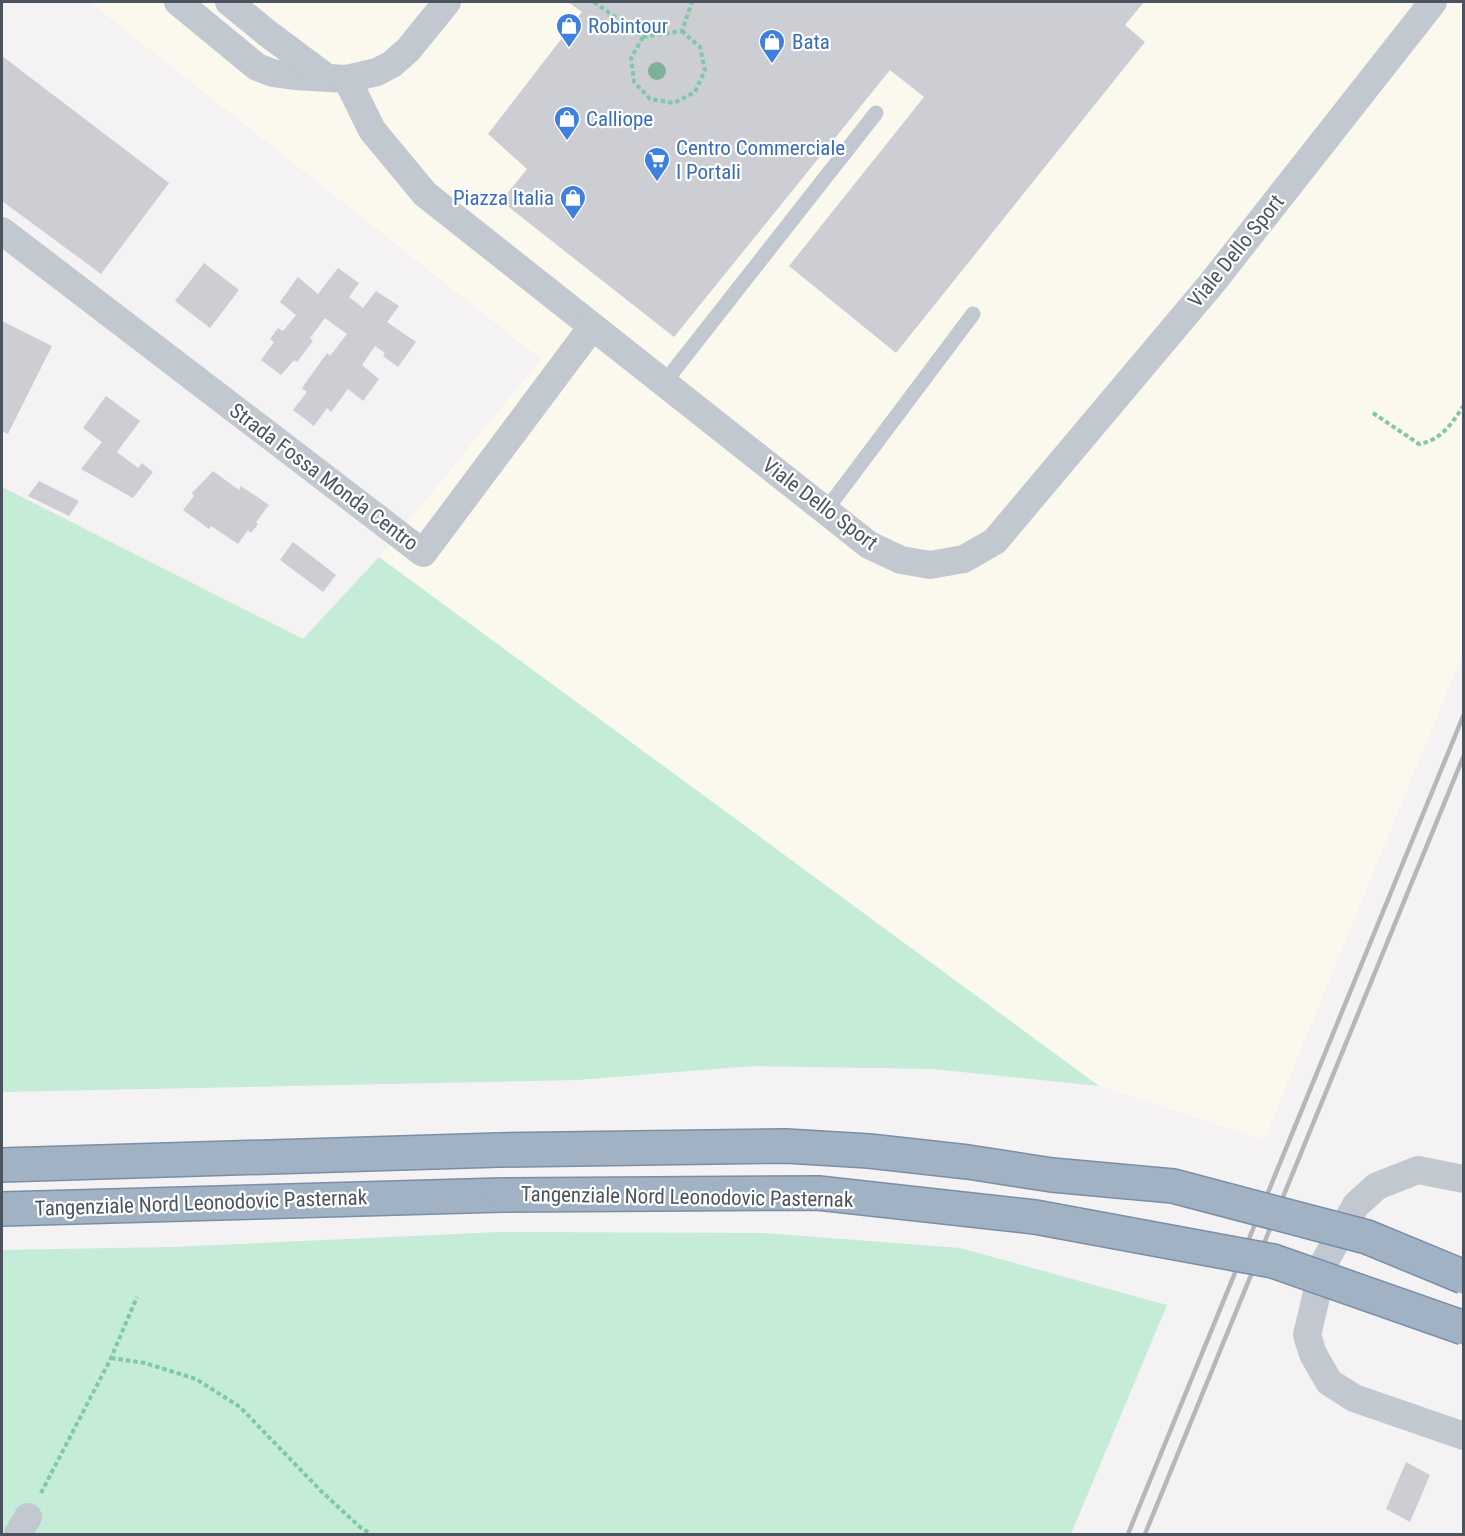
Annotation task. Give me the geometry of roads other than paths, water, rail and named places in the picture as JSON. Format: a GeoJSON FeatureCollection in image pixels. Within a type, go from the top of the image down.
{"type":"FeatureCollection","features":[{"type":"Feature","properties":{"kind":"highway","name":"Tangenziale Nord Leonodovic Pasternak"},"geometry":{"type":"LineString","coordinates":[[2,1165],[499,1150],[798,1147],[869,1151],[968,1162],[1052,1175],[1173,1186],[1367,1237],[1464,1276]]}},
{"type":"Feature","properties":{"kind":"highway","name":"Tangenziale Nord Leonodovic Pasternak"},"geometry":{"type":"LineString","coordinates":[[2,1209],[502,1195],[818,1193],[1035,1217],[1273,1261],[1464,1328]]}},
{"type":"Feature","properties":{"kind":"street"},"geometry":{"type":"LineString","coordinates":[[178,2],[257,67],[273,73],[294,76],[337,78],[377,72],[392,64],[408,50],[447,2]]}},
{"type":"Feature","properties":{"kind":"street","name":"Viale Dello Sport"},"geometry":{"type":"LineString","coordinates":[[229,2],[267,33],[337,78],[372,130],[425,194],[869,545],[901,560],[930,565],[964,559],[994,541],[1212,283],[1433,2]]}},
{"type":"Feature","properties":{"kind":"street","name":"Strada Fossa Monda Centro"},"geometry":{"type":"LineString","coordinates":[[2,231],[423,553],[592,327]]}},
{"type":"Feature","properties":{"kind":"street"},"geometry":{"type":"LineString","coordinates":[[1464,1179],[1418,1170],[1377,1186],[1356,1205],[1324,1263],[1307,1335],[1313,1354],[1329,1382],[1354,1398],[1464,1436]]}},
{"type":"Feature","properties":{"kind":"lane"},"geometry":{"type":"LineString","coordinates":[[664,383],[876,112]]}},
{"type":"Feature","properties":{"kind":"lane"},"geometry":{"type":"LineString","coordinates":[[826,510],[973,314]]}},
{"type":"Feature","properties":{"kind":"railway"},"geometry":{"type":"LineString","coordinates":[[1128,1534],[1464,714]]}},
{"type":"Feature","properties":{"kind":"railway"},"geometry":{"type":"LineString","coordinates":[[1145,1534],[1464,755]]}},
{"type":"Feature","properties":{"kind":"place","name":"Robintour"},"geometry":{"type":"Point","coordinates":[569,49]}},
{"type":"Feature","properties":{"kind":"place","name":"Bata"},"geometry":{"type":"Point","coordinates":[772,65]}},
{"type":"Feature","properties":{"kind":"place","name":"Calliope"},"geometry":{"type":"Point","coordinates":[567,142]}},
{"type":"Feature","properties":{"kind":"place","name":"Centro Commerciale I Portali"},"geometry":{"type":"Point","coordinates":[657,183]}},
{"type":"Feature","properties":{"kind":"place","name":"Piazza Italia"},"geometry":{"type":"Point","coordinates":[573,221]}}]}
